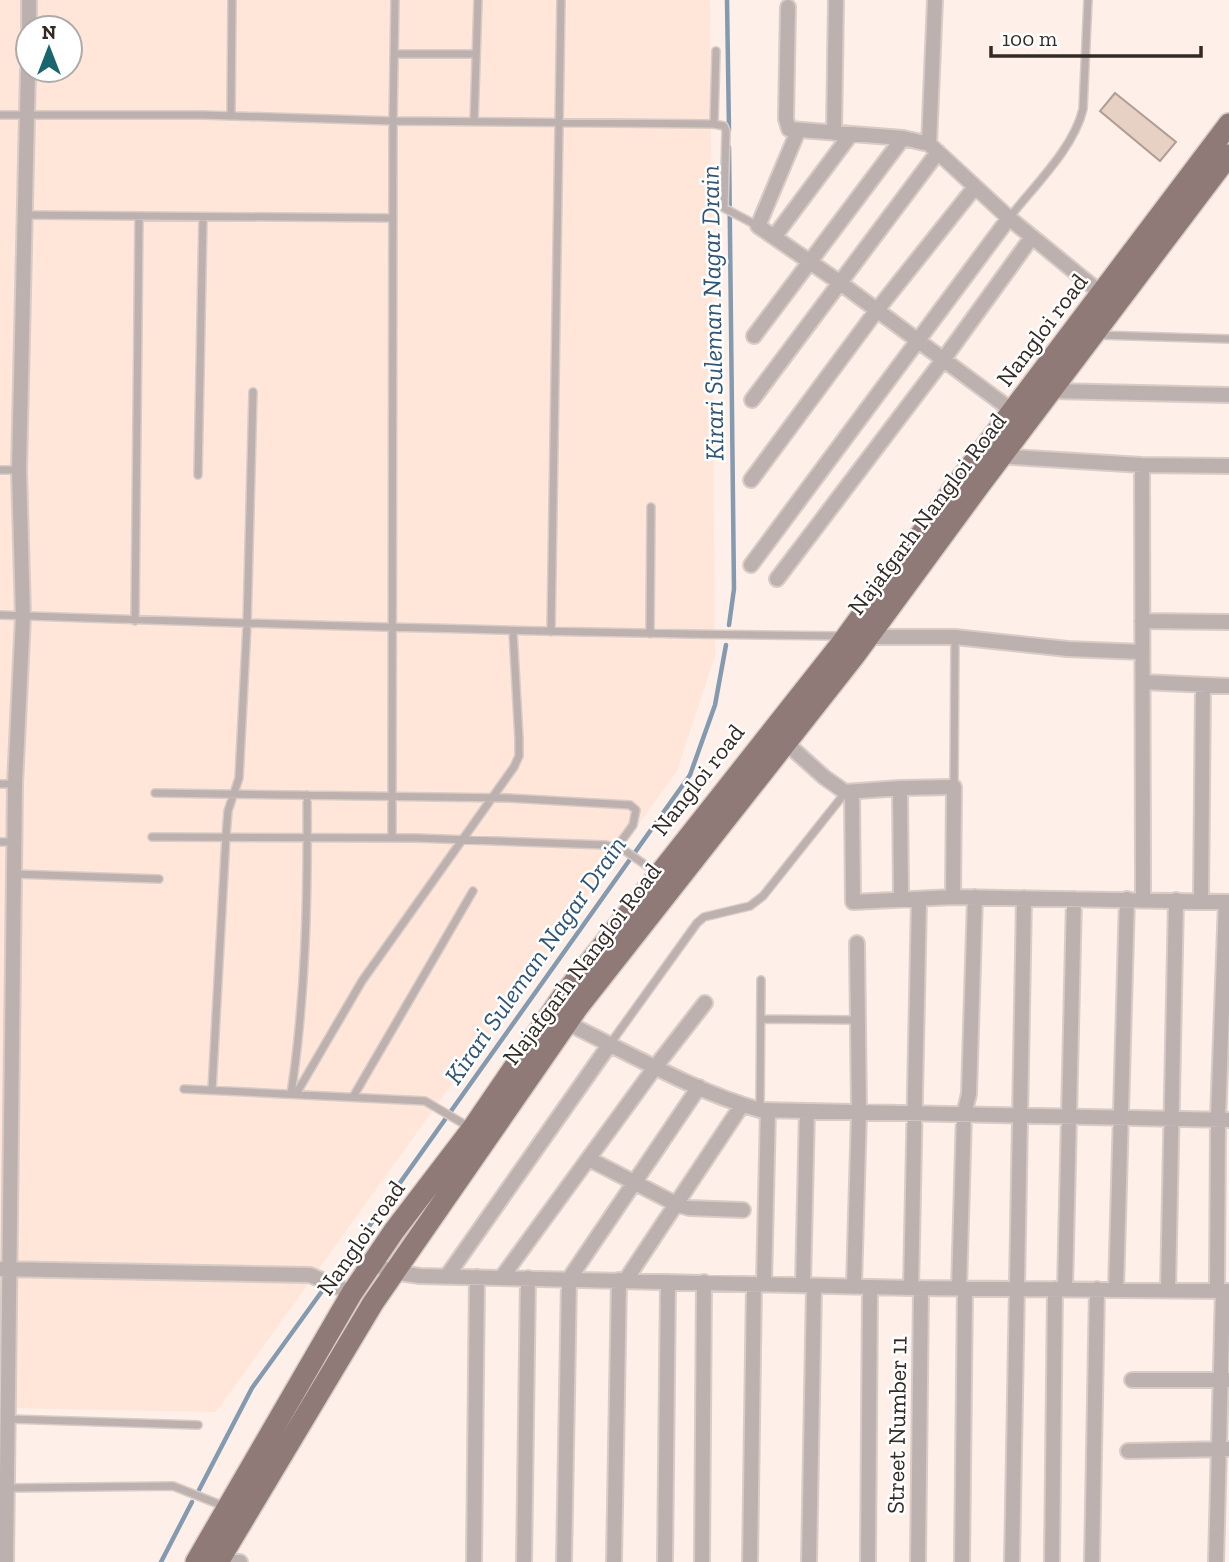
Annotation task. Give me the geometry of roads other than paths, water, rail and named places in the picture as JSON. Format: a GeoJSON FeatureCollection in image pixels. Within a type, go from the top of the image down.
{"type":"FeatureCollection","features":[{"type":"Feature","properties":{"kind":"main road","name":"Nangloi road"},"geometry":{"type":"LineString","coordinates":[[196,1562],[352,1293],[394,1231],[472,1129],[650,868],[846,636],[992,454],[1020,417],[1102,294],[1229,124]]}},
{"type":"Feature","properties":{"kind":"main road","name":"Najafgarh Nangloi Road"},"geometry":{"type":"LineString","coordinates":[[1020,417],[1052,391],[1229,155]]}},
{"type":"Feature","properties":{"kind":"main road","name":"Najafgarh Nangloi Road"},"geometry":{"type":"LineString","coordinates":[[218,1562],[393,1272],[415,1245],[567,1023],[868,637],[992,454]]}},
{"type":"Feature","properties":{"kind":"street"},"geometry":{"type":"LineString","coordinates":[[834,133],[836,0]]}},
{"type":"Feature","properties":{"kind":"street"},"geometry":{"type":"LineString","coordinates":[[752,400],[934,148],[935,0]]}},
{"type":"Feature","properties":{"kind":"street"},"geometry":{"type":"LineString","coordinates":[[788,7],[789,129],[903,138],[934,148],[1009,218],[1102,294]]}},
{"type":"Feature","properties":{"kind":"street"},"geometry":{"type":"LineString","coordinates":[[6,1562],[6,1041],[14,874],[7,842],[8,784],[23,616],[19,470],[28,84]]}},
{"type":"Feature","properties":{"kind":"street"},"geometry":{"type":"LineString","coordinates":[[798,131],[751,222],[839,282],[1020,417]]}},
{"type":"Feature","properties":{"kind":"street"},"geometry":{"type":"LineString","coordinates":[[774,237],[851,134]]}},
{"type":"Feature","properties":{"kind":"street"},"geometry":{"type":"LineString","coordinates":[[754,337],[903,138]]}},
{"type":"Feature","properties":{"kind":"street"},"geometry":{"type":"LineString","coordinates":[[751,480],[877,310],[975,187]]}},
{"type":"Feature","properties":{"kind":"street"},"geometry":{"type":"LineString","coordinates":[[751,565],[1009,218]]}},
{"type":"Feature","properties":{"kind":"street"},"geometry":{"type":"LineString","coordinates":[[777,579],[943,360],[1032,237]]}},
{"type":"Feature","properties":{"kind":"street"},"geometry":{"type":"LineString","coordinates":[[1052,391],[1229,395]]}},
{"type":"Feature","properties":{"kind":"street"},"geometry":{"type":"LineString","coordinates":[[992,454],[1142,466],[1229,466]]}},
{"type":"Feature","properties":{"kind":"street"},"geometry":{"type":"LineString","coordinates":[[1142,466],[1143,899]]}},
{"type":"Feature","properties":{"kind":"street"},"geometry":{"type":"LineString","coordinates":[[1142,621],[1229,622]]}},
{"type":"Feature","properties":{"kind":"street"},"geometry":{"type":"LineString","coordinates":[[868,637],[955,637],[1068,649],[1142,652]]}},
{"type":"Feature","properties":{"kind":"street"},"geometry":{"type":"LineString","coordinates":[[1143,682],[1229,686]]}},
{"type":"Feature","properties":{"kind":"street"},"geometry":{"type":"LineString","coordinates":[[1201,901],[1203,685]]}},
{"type":"Feature","properties":{"kind":"street"},"geometry":{"type":"LineString","coordinates":[[785,742],[824,777],[849,792],[954,787],[953,897]]}},
{"type":"Feature","properties":{"kind":"street"},"geometry":{"type":"LineString","coordinates":[[900,788],[901,899]]}},
{"type":"Feature","properties":{"kind":"street"},"geometry":{"type":"LineString","coordinates":[[849,792],[853,902],[953,897],[1227,902],[1224,1449],[1223,1500],[1216,1562]]}},
{"type":"Feature","properties":{"kind":"street"},"geometry":{"type":"LineString","coordinates":[[962,1562],[964,1114],[969,1094],[975,897]]}},
{"type":"Feature","properties":{"kind":"street"},"geometry":{"type":"LineString","coordinates":[[1012,1562],[1024,898]]}},
{"type":"Feature","properties":{"kind":"street"},"geometry":{"type":"LineString","coordinates":[[1052,1562],[1060,1289],[1070,1116],[1074,899]]}},
{"type":"Feature","properties":{"kind":"street"},"geometry":{"type":"LineString","coordinates":[[1116,1290],[1127,899]]}},
{"type":"Feature","properties":{"kind":"street","name":"Street Number 11"},"geometry":{"type":"LineString","coordinates":[[918,1562],[913,1113],[919,900]]}},
{"type":"Feature","properties":{"kind":"street"},"geometry":{"type":"LineString","coordinates":[[1168,1290],[1176,900]]}},
{"type":"Feature","properties":{"kind":"street"},"geometry":{"type":"LineString","coordinates":[[854,1286],[859,1112],[857,943]]}},
{"type":"Feature","properties":{"kind":"street"},"geometry":{"type":"LineString","coordinates":[[502,1277],[705,1003]]}},
{"type":"Feature","properties":{"kind":"street"},"geometry":{"type":"LineString","coordinates":[[567,1023],[699,1087],[743,1105],[764,1110],[1224,1120]]}},
{"type":"Feature","properties":{"kind":"street"},"geometry":{"type":"LineString","coordinates":[[447,1276],[610,1044]]}},
{"type":"Feature","properties":{"kind":"street"},"geometry":{"type":"LineString","coordinates":[[564,1562],[569,1279],[699,1087]]}},
{"type":"Feature","properties":{"kind":"street"},"geometry":{"type":"LineString","coordinates":[[614,1562],[622,1281],[743,1105]]}},
{"type":"Feature","properties":{"kind":"street"},"geometry":{"type":"LineString","coordinates":[[750,1562],[764,1110]]}},
{"type":"Feature","properties":{"kind":"street"},"geometry":{"type":"LineString","coordinates":[[807,1111],[808,1562]]}},
{"type":"Feature","properties":{"kind":"street"},"geometry":{"type":"LineString","coordinates":[[589,1159],[676,1204],[689,1208],[743,1210]]}},
{"type":"Feature","properties":{"kind":"street"},"geometry":{"type":"LineString","coordinates":[[373,1264],[393,1272],[420,1276],[962,1289],[1223,1291]]}},
{"type":"Feature","properties":{"kind":"street"},"geometry":{"type":"LineString","coordinates":[[5,1269],[310,1275],[352,1293]]}},
{"type":"Feature","properties":{"kind":"street"},"geometry":{"type":"LineString","coordinates":[[474,1562],[477,1277]]}},
{"type":"Feature","properties":{"kind":"street"},"geometry":{"type":"LineString","coordinates":[[524,1562],[528,1278]]}},
{"type":"Feature","properties":{"kind":"street"},"geometry":{"type":"LineString","coordinates":[[665,1562],[668,1282]]}},
{"type":"Feature","properties":{"kind":"street"},"geometry":{"type":"LineString","coordinates":[[702,1562],[704,1283]]}},
{"type":"Feature","properties":{"kind":"street"},"geometry":{"type":"LineString","coordinates":[[868,1562],[870,1287]]}},
{"type":"Feature","properties":{"kind":"street"},"geometry":{"type":"LineString","coordinates":[[1092,1562],[1097,1290]]}},
{"type":"Feature","properties":{"kind":"street"},"geometry":{"type":"LineString","coordinates":[[1132,1380],[1224,1380]]}},
{"type":"Feature","properties":{"kind":"street"},"geometry":{"type":"LineString","coordinates":[[1128,1451],[1224,1449]]}},
{"type":"Feature","properties":{"kind":"street"},"geometry":{"type":"LineString","coordinates":[[218,1562],[240,1562]]}},
{"type":"Feature","properties":{"kind":"lane"},"geometry":{"type":"LineString","coordinates":[[231,116],[232,0]]}},
{"type":"Feature","properties":{"kind":"lane"},"geometry":{"type":"LineString","coordinates":[[392,838],[395,0]]}},
{"type":"Feature","properties":{"kind":"lane"},"geometry":{"type":"LineString","coordinates":[[474,122],[478,0]]}},
{"type":"Feature","properties":{"kind":"lane"},"geometry":{"type":"LineString","coordinates":[[551,632],[561,0]]}},
{"type":"Feature","properties":{"kind":"lane"},"geometry":{"type":"LineString","coordinates":[[1009,218],[1069,144],[1080,123],[1088,0]]}},
{"type":"Feature","properties":{"kind":"lane"},"geometry":{"type":"LineString","coordinates":[[715,124],[716,51]]}},
{"type":"Feature","properties":{"kind":"lane"},"geometry":{"type":"LineString","coordinates":[[394,54],[476,54]]}},
{"type":"Feature","properties":{"kind":"lane"},"geometry":{"type":"LineString","coordinates":[[0,114],[722,125],[725,128],[723,206],[729,212],[751,222]]}},
{"type":"Feature","properties":{"kind":"lane"},"geometry":{"type":"LineString","coordinates":[[26,215],[393,218]]}},
{"type":"Feature","properties":{"kind":"lane"},"geometry":{"type":"LineString","coordinates":[[135,621],[139,216]]}},
{"type":"Feature","properties":{"kind":"lane"},"geometry":{"type":"LineString","coordinates":[[198,475],[203,217]]}},
{"type":"Feature","properties":{"kind":"lane"},"geometry":{"type":"LineString","coordinates":[[1094,335],[1229,339]]}},
{"type":"Feature","properties":{"kind":"lane"},"geometry":{"type":"LineString","coordinates":[[212,1090],[228,811],[239,778],[247,625],[253,392]]}},
{"type":"Feature","properties":{"kind":"lane"},"geometry":{"type":"LineString","coordinates":[[0,470],[19,470]]}},
{"type":"Feature","properties":{"kind":"lane"},"geometry":{"type":"LineString","coordinates":[[650,634],[651,507]]}},
{"type":"Feature","properties":{"kind":"lane"},"geometry":{"type":"LineString","coordinates":[[0,615],[513,632],[868,637]]}},
{"type":"Feature","properties":{"kind":"lane"},"geometry":{"type":"LineString","coordinates":[[293,1094],[362,981],[514,767],[519,756],[513,632]]}},
{"type":"Feature","properties":{"kind":"lane"},"geometry":{"type":"LineString","coordinates":[[954,787],[955,637]]}},
{"type":"Feature","properties":{"kind":"lane"},"geometry":{"type":"LineString","coordinates":[[610,1044],[697,923],[704,917],[750,906],[763,896],[849,792]]}},
{"type":"Feature","properties":{"kind":"lane"},"geometry":{"type":"LineString","coordinates":[[155,793],[490,798],[630,805],[636,810],[636,818],[620,848]]}},
{"type":"Feature","properties":{"kind":"lane"},"geometry":{"type":"LineString","coordinates":[[293,1094],[303,987],[307,795]]}},
{"type":"Feature","properties":{"kind":"lane"},"geometry":{"type":"LineString","coordinates":[[152,836],[463,839],[620,848],[650,868]]}},
{"type":"Feature","properties":{"kind":"lane"},"geometry":{"type":"LineString","coordinates":[[14,874],[159,879]]}},
{"type":"Feature","properties":{"kind":"lane"},"geometry":{"type":"LineString","coordinates":[[353,1097],[473,891]]}},
{"type":"Feature","properties":{"kind":"lane"},"geometry":{"type":"LineString","coordinates":[[761,980],[764,1110]]}},
{"type":"Feature","properties":{"kind":"lane"},"geometry":{"type":"LineString","coordinates":[[761,1019],[857,1020]]}},
{"type":"Feature","properties":{"kind":"lane"},"geometry":{"type":"LineString","coordinates":[[184,1089],[425,1101],[436,1105],[472,1129]]}},
{"type":"Feature","properties":{"kind":"lane"},"geometry":{"type":"LineString","coordinates":[[8,1419],[198,1425]]}},
{"type":"Feature","properties":{"kind":"lane"},"geometry":{"type":"LineString","coordinates":[[7,1488],[173,1486],[228,1508]]}},
{"type":"Feature","properties":{"kind":"waterway","name":"Kirari Suleman Nagar Drain"},"geometry":{"type":"LineString","coordinates":[[727,0],[729,131]]}},
{"type":"Feature","properties":{"kind":"waterway","name":"Kirari Suleman Nagar Drain"},"geometry":{"type":"LineString","coordinates":[[729,147],[734,589],[729,625]]}},
{"type":"Feature","properties":{"kind":"waterway","name":"Kirari Suleman Nagar Drain"},"geometry":{"type":"LineString","coordinates":[[333,1277],[690,775],[715,705],[726,645]]}},
{"type":"Feature","properties":{"kind":"waterway","name":"Kirari Suleman Nagar Drain"},"geometry":{"type":"LineString","coordinates":[[199,1490],[252,1388],[325,1287]]}},
{"type":"Feature","properties":{"kind":"waterway","name":"Kirari Suleman Nagar Drain"},"geometry":{"type":"LineString","coordinates":[[161,1562],[192,1502]]}}]}
